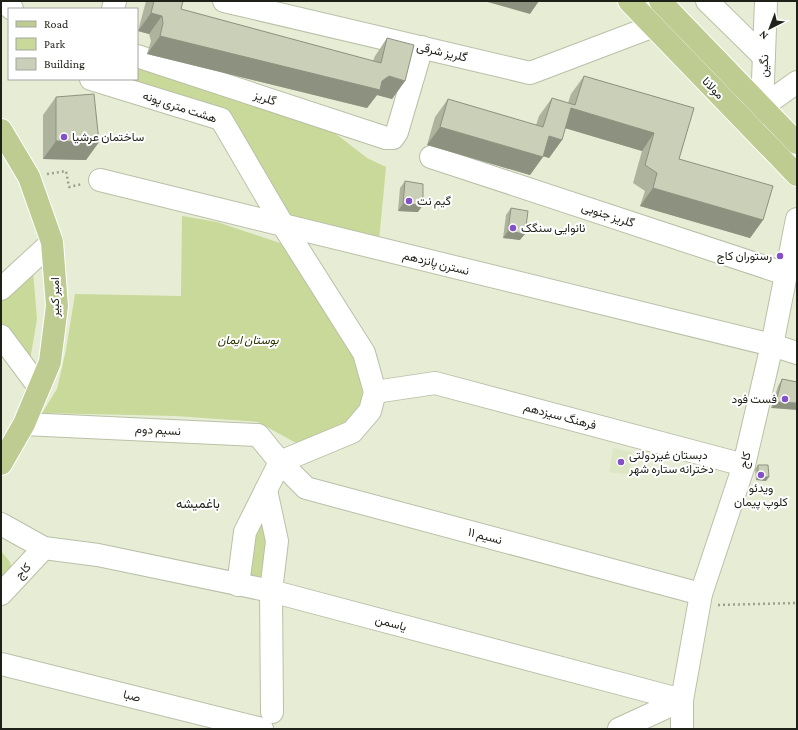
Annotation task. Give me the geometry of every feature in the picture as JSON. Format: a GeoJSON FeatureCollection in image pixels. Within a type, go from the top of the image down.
{"type":"FeatureCollection","features":[{"type":"Feature","properties":{"kind":"main road","name":"مولانا"},"geometry":{"type":"LineString","coordinates":[[630,1],[797,175]]}},
{"type":"Feature","properties":{"kind":"main road","name":"مولانا"},"geometry":{"type":"LineString","coordinates":[[660,1],[797,144]]}},
{"type":"Feature","properties":{"kind":"main road","name":"امیر کبیر"},"geometry":{"type":"LineString","coordinates":[[1,130],[30,177],[52,242],[57,306],[50,362],[24,424],[1,464]]}},
{"type":"Feature","properties":{"kind":"street"},"geometry":{"type":"LineString","coordinates":[[3,1],[11,8]]}},
{"type":"Feature","properties":{"kind":"street","name":"گلریز شرقی"},"geometry":{"type":"LineString","coordinates":[[224,1],[530,73],[654,26]]}},
{"type":"Feature","properties":{"kind":"street"},"geometry":{"type":"LineString","coordinates":[[707,1],[764,56]]}},
{"type":"Feature","properties":{"kind":"street","name":"نگین"},"geometry":{"type":"LineString","coordinates":[[762,107],[766,1]]}},
{"type":"Feature","properties":{"kind":"street","name":"گلریز"},"geometry":{"type":"LineString","coordinates":[[138,56],[386,138],[393,138],[397,132],[422,48]]}},
{"type":"Feature","properties":{"kind":"street","name":"هشت متری پونه"},"geometry":{"type":"LineString","coordinates":[[94,80],[221,119],[283,225],[364,353],[375,392]]}},
{"type":"Feature","properties":{"kind":"street"},"geometry":{"type":"LineString","coordinates":[[762,107],[797,82]]}},
{"type":"Feature","properties":{"kind":"street","name":"گلریز جنوبی"},"geometry":{"type":"LineString","coordinates":[[431,157],[786,274]]}},
{"type":"Feature","properties":{"kind":"street","name":"نسترن پانزدهم"},"geometry":{"type":"LineString","coordinates":[[100,180],[772,345],[797,353]]}},
{"type":"Feature","properties":{"kind":"street","name":"کاج"},"geometry":{"type":"LineString","coordinates":[[682,729],[682,700],[700,600],[744,465],[772,345],[797,219]]}},
{"type":"Feature","properties":{"kind":"street"},"geometry":{"type":"LineString","coordinates":[[1,289],[52,242]]}},
{"type":"Feature","properties":{"kind":"street"},"geometry":{"type":"LineString","coordinates":[[1,336],[39,387]]}},
{"type":"Feature","properties":{"kind":"street","name":"فرهنگ سیزدهم"},"geometry":{"type":"LineString","coordinates":[[375,392],[435,383],[744,465]]}},
{"type":"Feature","properties":{"kind":"street"},"geometry":{"type":"LineString","coordinates":[[238,585],[245,532],[280,462],[352,432],[370,411],[375,392]]}},
{"type":"Feature","properties":{"kind":"street","name":"نسیم دوم"},"geometry":{"type":"LineString","coordinates":[[24,424],[258,435],[280,462]]}},
{"type":"Feature","properties":{"kind":"street","name":"نسیم ۱۱"},"geometry":{"type":"LineString","coordinates":[[280,462],[306,488],[700,600]]}},
{"type":"Feature","properties":{"kind":"street"},"geometry":{"type":"LineString","coordinates":[[256,724],[277,541],[266,490]]}},
{"type":"Feature","properties":{"kind":"street"},"geometry":{"type":"LineString","coordinates":[[1,524],[44,548]]}},
{"type":"Feature","properties":{"kind":"street","name":"کاج"},"geometry":{"type":"LineString","coordinates":[[1,594],[44,548]]}},
{"type":"Feature","properties":{"kind":"street","name":"یاسمن"},"geometry":{"type":"LineString","coordinates":[[44,548],[98,555],[271,591],[682,700]]}},
{"type":"Feature","properties":{"kind":"street","name":"صبا"},"geometry":{"type":"LineString","coordinates":[[1,664],[256,724]]}},
{"type":"Feature","properties":{"kind":"street"},"geometry":{"type":"LineString","coordinates":[[619,729],[682,700]]}},
{"type":"Feature","properties":{"kind":"path"},"geometry":{"type":"LineString","coordinates":[[30,177],[66,171],[69,187],[100,180]]}},
{"type":"Feature","properties":{"kind":"path"},"geometry":{"type":"LineString","coordinates":[[700,600],[797,603]]}},
{"type":"Feature","properties":{"kind":"shaded area","name":"دبستان غیردولتی دخترانه ستاره شهر"},"geometry":{"type":"Polygon","coordinates":[[[613,448],[632,452],[630,475],[609,472],[613,448]]]}},
{"type":"Feature","properties":{"kind":"green space"},"geometry":{"type":"Polygon","coordinates":[[[138,67],[327,127],[367,158],[386,167],[379,241],[289,220],[222,111],[121,80],[138,80],[138,67]]]}},
{"type":"Feature","properties":{"kind":"green space","name":"بوستان ایمان"},"geometry":{"type":"Polygon","coordinates":[[[182,216],[217,222],[283,244],[361,368],[363,400],[344,425],[296,443],[258,422],[176,416],[42,413],[57,389],[66,350],[75,294],[181,296],[182,216]]]}},
{"type":"Feature","properties":{"kind":"green space"},"geometry":{"type":"Polygon","coordinates":[[[33,271],[37,319],[30,360],[1,324],[1,298],[33,271]]]}},
{"type":"Feature","properties":{"kind":"green space"},"geometry":{"type":"Polygon","coordinates":[[[266,505],[267,586],[243,581],[248,537],[266,505]]]}},
{"type":"Feature","properties":{"kind":"green space"},"geometry":{"type":"Polygon","coordinates":[[[1,551],[10,562],[13,575],[1,593],[1,551]]]}},
{"type":"Feature","properties":{"kind":"building"},"geometry":{"type":"Polygon","coordinates":[[[154,1],[183,1],[181,9],[381,63],[387,38],[414,45],[405,81],[389,76],[382,81],[380,90],[160,36],[163,23],[162,16],[151,13],[154,1]]]}},
{"type":"Feature","properties":{"kind":"building"},"geometry":{"type":"Polygon","coordinates":[[[584,76],[694,108],[679,159],[773,186],[763,220],[653,188],[657,173],[645,165],[654,133],[571,108],[562,140],[549,136],[543,157],[440,127],[448,99],[543,127],[552,98],[575,105],[584,76]]]}},
{"type":"Feature","properties":{"kind":"building"},"geometry":{"type":"Polygon","coordinates":[[[94,94],[99,142],[56,141],[56,97],[94,94]]]}},
{"type":"Feature","properties":{"kind":"building"},"geometry":{"type":"Polygon","coordinates":[[[405,181],[423,184],[423,205],[403,204],[405,181]]]}},
{"type":"Feature","properties":{"kind":"building"},"geometry":{"type":"Polygon","coordinates":[[[511,208],[528,211],[525,234],[508,231],[511,208]]]}},
{"type":"Feature","properties":{"kind":"building"},"geometry":{"type":"Polygon","coordinates":[[[782,379],[797,382],[797,403],[776,402],[782,379]]]}},
{"type":"Feature","properties":{"kind":"building"},"geometry":{"type":"Polygon","coordinates":[[[758,465],[768,465],[769,477],[758,477],[758,465]]]}},
{"type":"Feature","properties":{"kind":"place","name":"ساختمان عرشیا"},"geometry":{"type":"Point","coordinates":[64,137]}},
{"type":"Feature","properties":{"kind":"place","name":"گیم نت"},"geometry":{"type":"Point","coordinates":[409,201]}},
{"type":"Feature","properties":{"kind":"place","name":"نانوایی سنگک"},"geometry":{"type":"Point","coordinates":[513,228]}},
{"type":"Feature","properties":{"kind":"place","name":"رستوران کاج"},"geometry":{"type":"Point","coordinates":[780,256]}},
{"type":"Feature","properties":{"kind":"place","name":"فست فود"},"geometry":{"type":"Point","coordinates":[785,399]}},
{"type":"Feature","properties":{"kind":"place","name":"دبستان غیردولتی دخترانه ستاره شهر"},"geometry":{"type":"Point","coordinates":[621,462]}},
{"type":"Feature","properties":{"kind":"place","name":"ویدئو کلوپ پیمان"},"geometry":{"type":"Point","coordinates":[761,475]}},
{"type":"Feature","properties":{"kind":"district","name":"باغمیشه"},"geometry":{"type":"Point","coordinates":[198,503]}}]}
